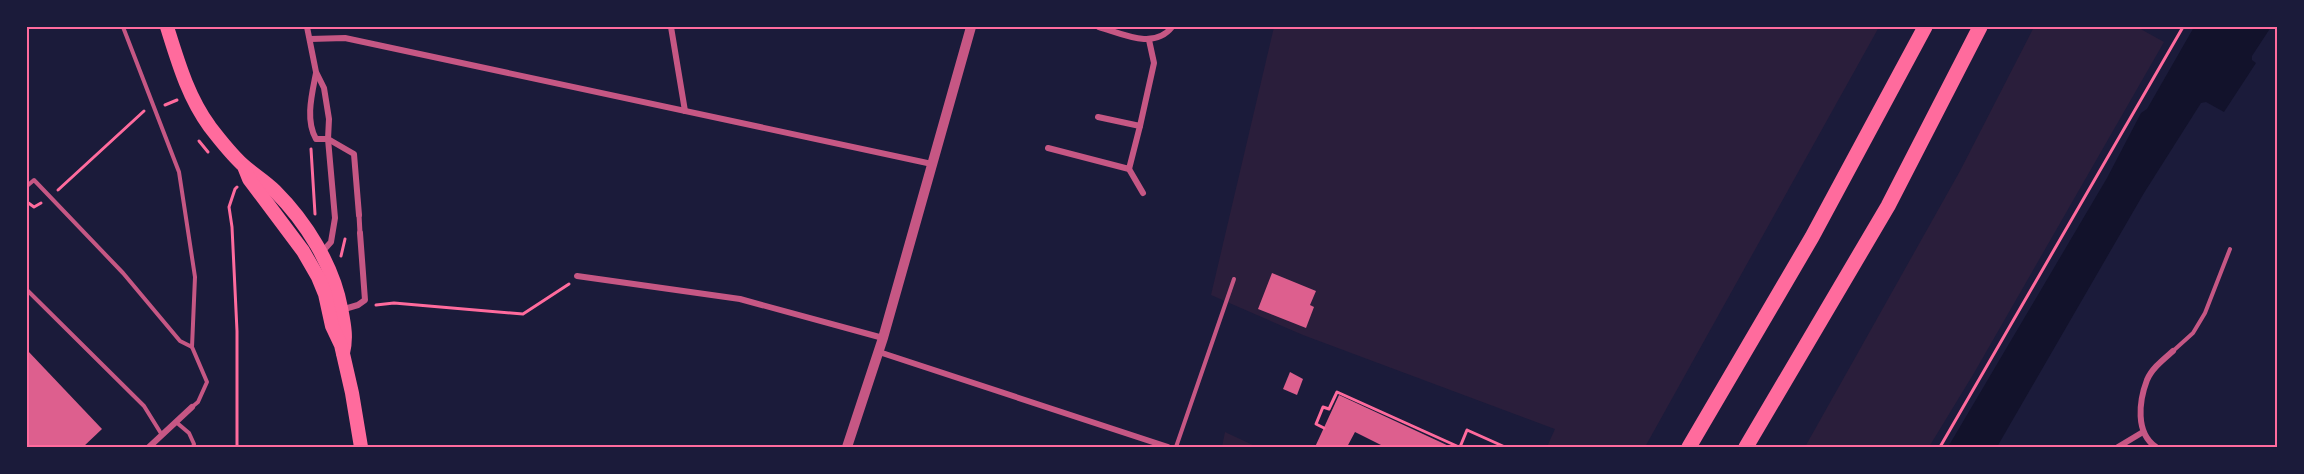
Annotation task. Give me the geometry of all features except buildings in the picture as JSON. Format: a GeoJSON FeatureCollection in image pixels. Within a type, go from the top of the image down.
{"type":"FeatureCollection","features":[{"type":"Feature","properties":{"kind":"highway"},"geometry":{"type":"LineString","coordinates":[[1689,447],[1812,237],[1925,27]]}},
{"type":"Feature","properties":{"kind":"highway"},"geometry":{"type":"LineString","coordinates":[[1746,447],[1888,206],[1980,27]]}},
{"type":"Feature","properties":{"kind":"main road"},"geometry":{"type":"LineString","coordinates":[[167,27],[180,69],[192,97],[210,127],[244,165],[287,204],[321,253],[339,294],[343,353],[361,447]]}},
{"type":"Feature","properties":{"kind":"main road"},"geometry":{"type":"LineString","coordinates":[[244,165],[249,179],[272,207],[312,264],[322,288],[340,311]]}},
{"type":"Feature","properties":{"kind":"street"},"geometry":{"type":"LineString","coordinates":[[307,27],[316,72],[324,88],[329,120],[328,139],[335,218],[331,242],[321,253]]}},
{"type":"Feature","properties":{"kind":"street"},"geometry":{"type":"LineString","coordinates":[[671,27],[685,111]]}},
{"type":"Feature","properties":{"kind":"street"},"geometry":{"type":"LineString","coordinates":[[847,447],[879,352],[971,27]]}},
{"type":"Feature","properties":{"kind":"street"},"geometry":{"type":"LineString","coordinates":[[1099,27],[1149,40],[1161,38],[1172,27]]}},
{"type":"Feature","properties":{"kind":"street"},"geometry":{"type":"LineString","coordinates":[[310,39],[345,38],[932,164]]}},
{"type":"Feature","properties":{"kind":"street"},"geometry":{"type":"LineString","coordinates":[[1128,169],[1154,63],[1149,40]]}},
{"type":"Feature","properties":{"kind":"street"},"geometry":{"type":"LineString","coordinates":[[316,72],[310,116],[312,132],[316,139],[328,139],[354,154],[365,300],[340,311]]}},
{"type":"Feature","properties":{"kind":"street"},"geometry":{"type":"LineString","coordinates":[[1098,117],[1140,126]]}},
{"type":"Feature","properties":{"kind":"street"},"geometry":{"type":"LineString","coordinates":[[1048,147],[1128,169],[1143,193]]}},
{"type":"Feature","properties":{"kind":"street"},"geometry":{"type":"LineString","coordinates":[[577,276],[740,300],[883,338]]}},
{"type":"Feature","properties":{"kind":"street"},"geometry":{"type":"LineString","coordinates":[[2156,447],[2143,432],[2140,416],[2147,379],[2173,351]]}},
{"type":"Feature","properties":{"kind":"street"},"geometry":{"type":"LineString","coordinates":[[879,352],[1168,447]]}},
{"type":"Feature","properties":{"kind":"street"},"geometry":{"type":"LineString","coordinates":[[149,447],[192,407]]}},
{"type":"Feature","properties":{"kind":"street"},"geometry":{"type":"LineString","coordinates":[[2118,447],[2143,432]]}},
{"type":"Feature","properties":{"kind":"lane"},"geometry":{"type":"LineString","coordinates":[[123,27],[179,172],[188,221],[195,277],[192,347],[207,382],[198,402],[192,407]]}},
{"type":"Feature","properties":{"kind":"lane"},"geometry":{"type":"LineString","coordinates":[[27,186],[34,180],[123,273],[180,341],[192,347]]}},
{"type":"Feature","properties":{"kind":"lane"},"geometry":{"type":"LineString","coordinates":[[2173,351],[2193,333],[2205,314],[2230,249]]}},
{"type":"Feature","properties":{"kind":"lane"},"geometry":{"type":"LineString","coordinates":[[1176,447],[1234,279]]}},
{"type":"Feature","properties":{"kind":"lane"},"geometry":{"type":"LineString","coordinates":[[27,290],[144,406],[162,435]]}},
{"type":"Feature","properties":{"kind":"lane"},"geometry":{"type":"LineString","coordinates":[[176,422],[189,433],[193,447]]}},
{"type":"Feature","properties":{"kind":"path"},"geometry":{"type":"LineString","coordinates":[[1940,447],[2183,27]]}},
{"type":"Feature","properties":{"kind":"path"},"geometry":{"type":"LineString","coordinates":[[27,202],[34,207],[49,198],[144,111],[177,100]]}},
{"type":"Feature","properties":{"kind":"path"},"geometry":{"type":"LineString","coordinates":[[315,218],[310,151],[316,139]]}},
{"type":"Feature","properties":{"kind":"path"},"geometry":{"type":"LineString","coordinates":[[237,447],[237,331],[229,207],[235,189],[239,186]]}},
{"type":"Feature","properties":{"kind":"path"},"geometry":{"type":"LineString","coordinates":[[340,259],[345,246],[345,236]]}},
{"type":"Feature","properties":{"kind":"path"},"geometry":{"type":"LineString","coordinates":[[340,311],[394,303],[523,314],[562,290],[577,276]]}},
{"type":"Feature","properties":{"kind":"path"},"geometry":{"type":"LineString","coordinates":[[1324,428],[1316,424],[1323,406],[1329,409],[1337,392],[1459,447],[1467,430],[1505,447]]}},
{"type":"Feature","properties":{"kind":"shaded area"},"geometry":{"type":"Polygon","coordinates":[[[1274,27],[1466,27],[1474,30],[1476,27],[1879,27],[1645,447],[1547,447],[1555,429],[1303,335],[1211,295],[1274,27]]]}},
{"type":"Feature","properties":{"kind":"shaded area"},"geometry":{"type":"Polygon","coordinates":[[[2034,27],[2137,27],[2164,42],[1929,447],[1805,447],[1960,171],[2034,27]]]}},
{"type":"Feature","properties":{"kind":"shaded area"},"geometry":{"type":"Polygon","coordinates":[[[2194,27],[2271,27],[2252,56],[2252,60],[2256,63],[2224,112],[2206,102],[2201,103],[2144,193],[1997,447],[1948,447],[2107,178],[2141,113],[2147,109],[2194,27]]]}},
{"type":"Feature","properties":{"kind":"shaded area"},"geometry":{"type":"Polygon","coordinates":[[[1225,432],[1257,447],[1222,447],[1225,432]]]}}]}
